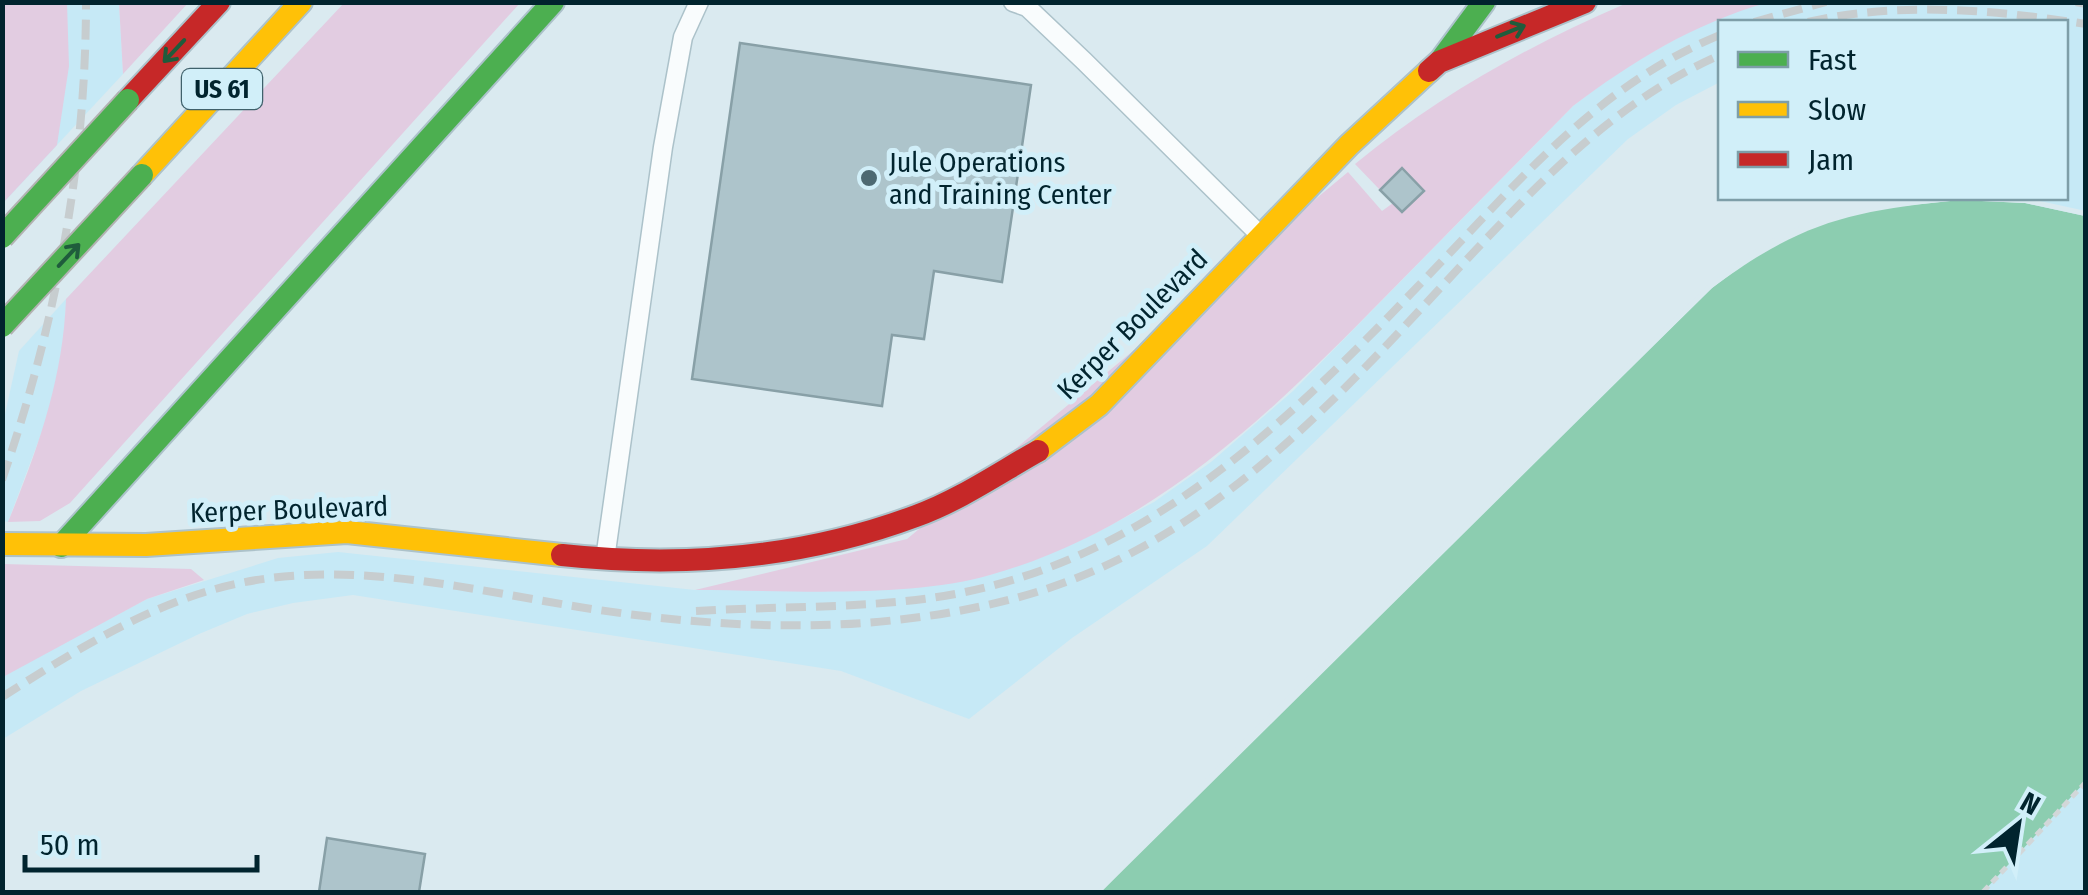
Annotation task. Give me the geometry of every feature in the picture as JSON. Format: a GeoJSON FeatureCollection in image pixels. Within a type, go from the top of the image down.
{"type":"FeatureCollection","features":[{"type":"Feature","properties":{"kind":"main road","name":"US 61"},"geometry":{"type":"LineString","coordinates":[[2,237],[219,2]]}},
{"type":"Feature","properties":{"kind":"main road","name":"US 61"},"geometry":{"type":"LineString","coordinates":[[2,326],[301,2]]}},
{"type":"Feature","properties":{"kind":"main road"},"geometry":{"type":"LineString","coordinates":[[61,546],[552,2]]}},
{"type":"Feature","properties":{"kind":"main road"},"geometry":{"type":"LineString","coordinates":[[1439,62],[1484,2]]}},
{"type":"Feature","properties":{"kind":"main road","name":"Kerper Boulevard"},"geometry":{"type":"LineString","coordinates":[[2,544],[189,544],[347,532],[605,560],[704,562],[825,546],[920,516],[1046,447],[1099,405],[1260,235],[1439,62],[1585,2]]}},
{"type":"Feature","properties":{"kind":"lane"},"geometry":{"type":"LineString","coordinates":[[605,560],[663,147],[683,37],[699,2]]}},
{"type":"Feature","properties":{"kind":"lane"},"geometry":{"type":"LineString","coordinates":[[1013,2],[1026,7],[1084,61],[1260,235]]}},
{"type":"Feature","properties":{"kind":"path"},"geometry":{"type":"LineString","coordinates":[[1982,892],[2086,782]]}},
{"type":"Feature","properties":{"kind":"shaded area"},"geometry":{"type":"Polygon","coordinates":[[[1766,2],[2085,3],[2085,216],[2025,203],[1986,200],[2068,200],[2068,20],[1718,20],[1718,83],[1676,105],[1628,139],[1207,546],[1072,638],[969,719],[841,671],[353,595],[247,614],[81,691],[3,739],[3,677],[12,670],[147,599],[278,558],[338,552],[695,590],[927,586],[990,575],[1094,534],[1154,502],[1211,462],[1293,391],[1573,106],[1623,68],[1716,17],[1766,2]]]}},
{"type":"Feature","properties":{"kind":"shaded area"},"geometry":{"type":"Polygon","coordinates":[[[3,3],[119,3],[123,74],[3,203],[3,3]]]}},
{"type":"Feature","properties":{"kind":"shaded area"},"geometry":{"type":"Polygon","coordinates":[[[3,3],[67,3],[69,66],[57,145],[3,203],[3,3]]]}},
{"type":"Feature","properties":{"kind":"shaded area"},"geometry":{"type":"Polygon","coordinates":[[[119,3],[188,3],[123,74],[119,3]]]}},
{"type":"Feature","properties":{"kind":"shaded area"},"geometry":{"type":"Polygon","coordinates":[[[344,3],[520,3],[70,503],[40,521],[8,522],[47,413],[60,357],[66,299],[344,3]]]}},
{"type":"Feature","properties":{"kind":"shaded area"},"geometry":{"type":"Polygon","coordinates":[[[1627,3],[1766,3],[1713,22],[1665,46],[1573,106],[1343,339],[1254,423],[1157,497],[1105,528],[1049,555],[957,583],[844,592],[695,590],[907,539],[1348,172],[1382,211],[1393,203],[1403,212],[1424,190],[1402,168],[1380,190],[1355,164],[1419,116],[1554,37],[1627,3]]]}},
{"type":"Feature","properties":{"kind":"shaded area"},"geometry":{"type":"Polygon","coordinates":[[[1960,200],[2025,203],[2085,216],[2085,782],[1983,892],[1101,892],[1250,739],[1712,288],[1773,248],[1829,223],[1888,209],[1960,200]]]}},
{"type":"Feature","properties":{"kind":"shaded area"},"geometry":{"type":"Polygon","coordinates":[[[66,299],[65,343],[52,405],[8,522],[3,521],[3,423],[19,351],[66,299]]]}},
{"type":"Feature","properties":{"kind":"shaded area"},"geometry":{"type":"Polygon","coordinates":[[[3,564],[191,569],[204,580],[147,599],[3,677],[3,564]]]}},
{"type":"Feature","properties":{"kind":"shaded area"},"geometry":{"type":"Polygon","coordinates":[[[2085,782],[2085,892],[1983,892],[2085,782]]]}},
{"type":"Feature","properties":{"kind":"pier"},"geometry":{"type":"Polygon","coordinates":[[[1960,200],[1882,208],[1818,224],[1767,247],[1712,288],[1101,892],[1096,892],[1247,736],[1709,284],[1764,243],[1816,219],[1881,203],[1960,200]]]}},
{"type":"Feature","properties":{"kind":"pier"},"geometry":{"type":"Polygon","coordinates":[[[1960,200],[2035,200],[2086,211],[2085,216],[2025,203],[1960,200]]]}},
{"type":"Feature","properties":{"kind":"building","name":"Jule Operations and Training Center"},"geometry":{"type":"Polygon","coordinates":[[[740,43],[1031,85],[1002,282],[934,271],[924,339],[892,335],[882,406],[692,379],[740,43]]]}},
{"type":"Feature","properties":{"kind":"building"},"geometry":{"type":"Polygon","coordinates":[[[1402,168],[1424,191],[1402,212],[1380,190],[1402,168]]]}},
{"type":"Feature","properties":{"kind":"building"},"geometry":{"type":"Polygon","coordinates":[[[327,838],[425,854],[419,892],[319,892],[327,838]]]}},
{"type":"Feature","properties":{"kind":"railway"},"geometry":{"type":"LineString","coordinates":[[2,480],[37,364],[64,245],[80,124],[86,2]]}},
{"type":"Feature","properties":{"kind":"railway"},"geometry":{"type":"LineString","coordinates":[[1761,20],[1826,2]]}},
{"type":"Feature","properties":{"kind":"railway"},"geometry":{"type":"LineString","coordinates":[[2076,2],[2086,4]]}},
{"type":"Feature","properties":{"kind":"railway"},"geometry":{"type":"LineString","coordinates":[[1818,20],[1912,10],[2055,20]]}},
{"type":"Feature","properties":{"kind":"railway"},"geometry":{"type":"LineString","coordinates":[[2068,22],[2086,24]]}},
{"type":"Feature","properties":{"kind":"railway"},"geometry":{"type":"LineString","coordinates":[[696,611],[852,605],[944,596],[1021,577],[1093,549],[1160,512],[1282,420],[1572,130],[1641,77],[1718,36]]}},
{"type":"Feature","properties":{"kind":"railway"},"geometry":{"type":"LineString","coordinates":[[2,697],[87,645],[146,615],[208,591],[282,577],[368,576],[453,585],[634,615],[799,625],[908,619],[962,610],[1016,598],[1086,574],[1151,542],[1211,504],[1267,460],[1372,361],[1527,197],[1586,142],[1649,94],[1718,56]]}},
{"type":"Feature","properties":{"kind":"traffic: fast"},"geometry":{"type":"LineString","coordinates":[[61,546],[553,2]]}},
{"type":"Feature","properties":{"kind":"traffic: fast"},"geometry":{"type":"LineString","coordinates":[[1441,60],[1484,2]]}},
{"type":"Feature","properties":{"kind":"traffic: fast"},"geometry":{"type":"LineString","coordinates":[[2,237],[128,100]]}},
{"type":"Feature","properties":{"kind":"traffic: fast"},"geometry":{"type":"LineString","coordinates":[[2,326],[142,175]]}},
{"type":"Feature","properties":{"kind":"traffic: slow"},"geometry":{"type":"LineString","coordinates":[[142,175],[301,2]]}},
{"type":"Feature","properties":{"kind":"traffic: slow"},"geometry":{"type":"LineString","coordinates":[[1038,451],[1099,405],[1349,145],[1429,71]]}},
{"type":"Feature","properties":{"kind":"traffic: slow"},"geometry":{"type":"LineString","coordinates":[[2,544],[146,545],[347,532],[562,555]]}},
{"type":"Feature","properties":{"kind":"traffic: jam"},"geometry":{"type":"LineString","coordinates":[[128,100],[219,2]]}},
{"type":"Feature","properties":{"kind":"traffic: jam"},"geometry":{"type":"LineString","coordinates":[[1429,71],[1439,62],[1585,2]]}},
{"type":"Feature","properties":{"kind":"traffic: jam"},"geometry":{"type":"LineString","coordinates":[[562,555],[697,560],[829,542],[932,510],[1038,451]]}},
{"type":"Feature","properties":{"kind":"place","name":"Jule Operations and Training Center"},"geometry":{"type":"Point","coordinates":[869,178]}}]}
